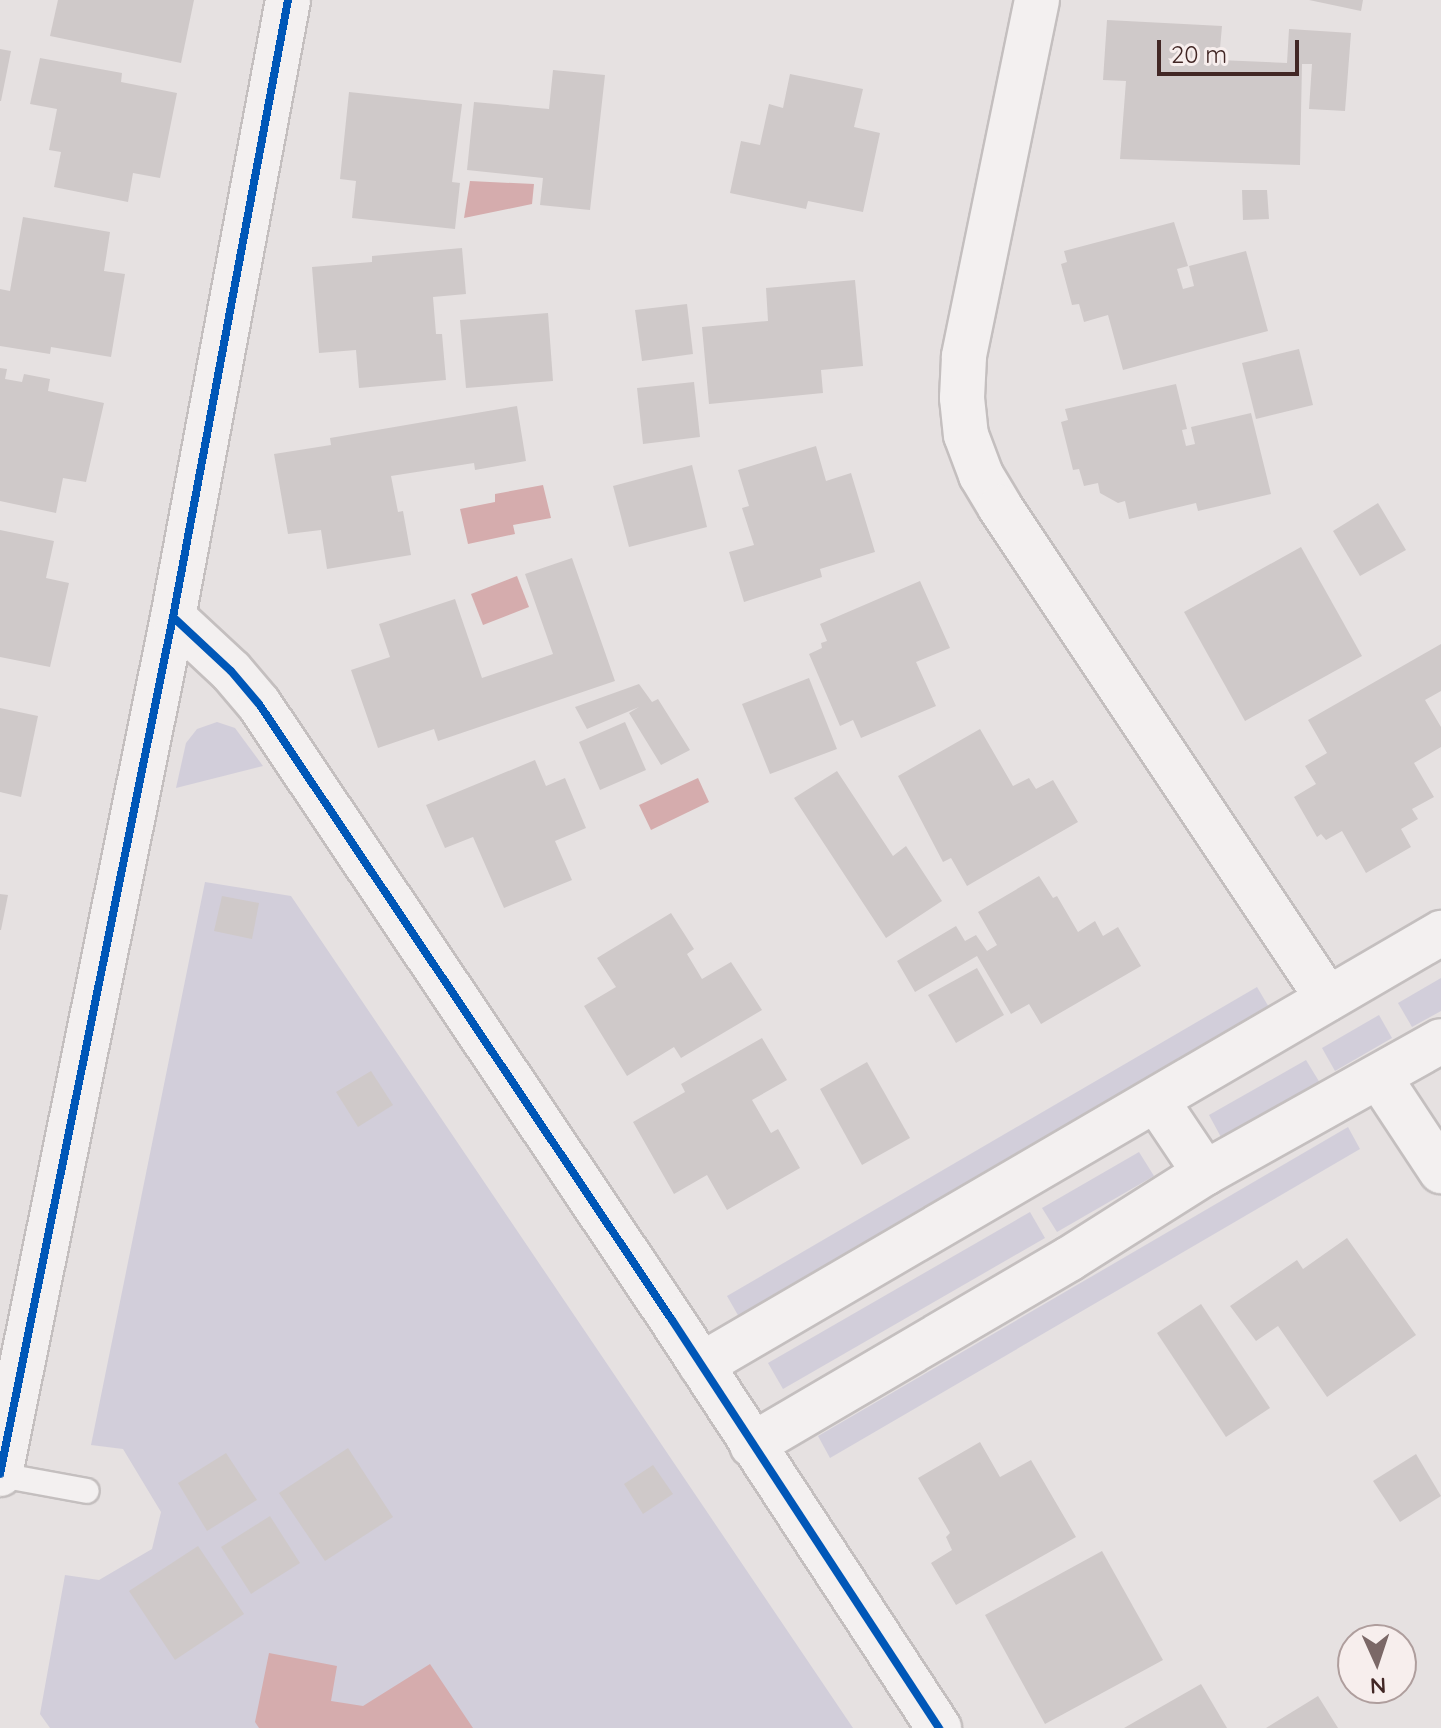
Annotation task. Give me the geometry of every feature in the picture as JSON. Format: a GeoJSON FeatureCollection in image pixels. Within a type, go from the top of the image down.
{"type":"FeatureCollection","features":[{"type":"Feature","properties":{"kind":"street"},"geometry":{"type":"LineString","coordinates":[[0,1475],[173,617],[288,0]]}},
{"type":"Feature","properties":{"kind":"street"},"geometry":{"type":"LineString","coordinates":[[1037,0],[964,357],[962,398],[966,435],[981,475],[1000,507],[1328,999]]}},
{"type":"Feature","properties":{"kind":"street"},"geometry":{"type":"LineString","coordinates":[[173,617],[231,671],[259,704],[701,1365],[939,1728]]}},
{"type":"Feature","properties":{"kind":"street"},"geometry":{"type":"LineString","coordinates":[[701,1365],[1441,933]]}},
{"type":"Feature","properties":{"kind":"street"},"geometry":{"type":"LineString","coordinates":[[752,1445],[1069,1259],[1205,1173],[1441,1041]]}},
{"type":"Feature","properties":{"kind":"street"},"geometry":{"type":"LineString","coordinates":[[1379,1077],[1441,1171]]}},
{"type":"Feature","properties":{"kind":"street"},"geometry":{"type":"LineString","coordinates":[[1156,1100],[1205,1173]]}},
{"type":"Feature","properties":{"kind":"lane"},"geometry":{"type":"LineString","coordinates":[[0,1475],[87,1491]]}},
{"type":"Feature","properties":{"kind":"shaded area"},"geometry":{"type":"Polygon","coordinates":[[[470,181],[534,184],[532,204],[464,218],[470,181]]]}},
{"type":"Feature","properties":{"kind":"shaded area"},"geometry":{"type":"Polygon","coordinates":[[[543,485],[551,518],[513,525],[515,534],[468,544],[460,509],[495,502],[495,494],[543,485]]]}},
{"type":"Feature","properties":{"kind":"shaded area"},"geometry":{"type":"Polygon","coordinates":[[[517,576],[529,607],[483,625],[471,594],[517,576]]]}},
{"type":"Feature","properties":{"kind":"shaded area"},"geometry":{"type":"Polygon","coordinates":[[[217,722],[235,728],[263,766],[176,788],[186,743],[197,729],[217,722]]]}},
{"type":"Feature","properties":{"kind":"shaded area"},"geometry":{"type":"Polygon","coordinates":[[[698,778],[709,802],[651,830],[639,805],[698,778]]]}},
{"type":"Feature","properties":{"kind":"shaded area"},"geometry":{"type":"Polygon","coordinates":[[[205,882],[291,896],[853,1728],[50,1728],[40,1714],[65,1575],[99,1580],[152,1549],[161,1512],[123,1449],[91,1445],[205,882]]]}},
{"type":"Feature","properties":{"kind":"shaded area"},"geometry":{"type":"Polygon","coordinates":[[[1441,978],[1441,1011],[1412,1027],[1398,1003],[1441,978]]]}},
{"type":"Feature","properties":{"kind":"shaded area"},"geometry":{"type":"Polygon","coordinates":[[[1257,987],[1270,1009],[739,1317],[727,1296],[1257,987]]]}},
{"type":"Feature","properties":{"kind":"shaded area"},"geometry":{"type":"Polygon","coordinates":[[[1379,1015],[1392,1038],[1335,1071],[1322,1048],[1379,1015]]]}},
{"type":"Feature","properties":{"kind":"shaded area"},"geometry":{"type":"Polygon","coordinates":[[[1306,1060],[1320,1083],[1222,1139],[1209,1115],[1306,1060]]]}},
{"type":"Feature","properties":{"kind":"shaded area"},"geometry":{"type":"Polygon","coordinates":[[[1348,1127],[1360,1149],[830,1458],[818,1436],[1348,1127]]]}},
{"type":"Feature","properties":{"kind":"shaded area"},"geometry":{"type":"Polygon","coordinates":[[[1139,1152],[1154,1176],[1057,1232],[1042,1208],[1139,1152]]]}},
{"type":"Feature","properties":{"kind":"shaded area"},"geometry":{"type":"Polygon","coordinates":[[[1030,1212],[1045,1238],[783,1389],[768,1363],[1030,1212]]]}},
{"type":"Feature","properties":{"kind":"shaded area"},"geometry":{"type":"Polygon","coordinates":[[[269,1653],[337,1666],[331,1701],[363,1706],[430,1664],[473,1728],[259,1728],[255,1722],[269,1653]]]}},
{"type":"Feature","properties":{"kind":"building"},"geometry":{"type":"Polygon","coordinates":[[[58,0],[194,0],[181,63],[50,36],[58,0]]]}},
{"type":"Feature","properties":{"kind":"building"},"geometry":{"type":"Polygon","coordinates":[[[1309,0],[1363,0],[1361,11],[1309,0]]]}},
{"type":"Feature","properties":{"kind":"building"},"geometry":{"type":"Polygon","coordinates":[[[1107,20],[1222,26],[1219,60],[1287,63],[1289,29],[1351,33],[1345,111],[1309,109],[1312,64],[1302,64],[1300,165],[1120,159],[1126,81],[1103,80],[1107,20]]]}},
{"type":"Feature","properties":{"kind":"building"},"geometry":{"type":"Polygon","coordinates":[[[0,49],[11,51],[1,101],[0,101],[0,49]]]}},
{"type":"Feature","properties":{"kind":"building"},"geometry":{"type":"Polygon","coordinates":[[[40,58],[122,73],[121,82],[177,93],[160,178],[133,173],[128,202],[54,187],[61,152],[49,150],[57,109],[30,104],[40,58]]]}},
{"type":"Feature","properties":{"kind":"building"},"geometry":{"type":"Polygon","coordinates":[[[553,70],[605,75],[590,210],[540,205],[543,178],[467,170],[474,102],[549,109],[553,70]]]}},
{"type":"Feature","properties":{"kind":"building"},"geometry":{"type":"Polygon","coordinates":[[[790,74],[863,89],[854,127],[880,133],[863,212],[808,201],[806,209],[730,193],[741,141],[760,145],[769,104],[783,108],[790,74]]]}},
{"type":"Feature","properties":{"kind":"building"},"geometry":{"type":"Polygon","coordinates":[[[349,92],[462,104],[452,182],[460,183],[455,229],[352,218],[356,181],[340,179],[349,92]]]}},
{"type":"Feature","properties":{"kind":"building"},"geometry":{"type":"Polygon","coordinates":[[[1242,190],[1267,190],[1269,219],[1243,220],[1242,190]]]}},
{"type":"Feature","properties":{"kind":"building"},"geometry":{"type":"Polygon","coordinates":[[[23,217],[110,232],[104,271],[125,274],[111,357],[51,347],[50,354],[0,346],[0,289],[10,291],[23,217]]]}},
{"type":"Feature","properties":{"kind":"building"},"geometry":{"type":"Polygon","coordinates":[[[1174,222],[1188,266],[1177,269],[1183,289],[1194,286],[1189,266],[1246,251],[1268,331],[1123,370],[1108,315],[1084,322],[1079,304],[1072,305],[1061,264],[1067,262],[1064,251],[1174,222]]]}},
{"type":"Feature","properties":{"kind":"building"},"geometry":{"type":"Polygon","coordinates":[[[462,248],[466,294],[433,297],[436,334],[442,334],[446,380],[359,388],[356,350],[319,353],[312,267],[372,262],[372,256],[462,248]]]}},
{"type":"Feature","properties":{"kind":"building"},"geometry":{"type":"Polygon","coordinates":[[[855,280],[863,366],[821,370],[823,393],[709,404],[702,327],[768,321],[766,288],[855,280]]]}},
{"type":"Feature","properties":{"kind":"building"},"geometry":{"type":"Polygon","coordinates":[[[687,304],[693,354],[642,361],[635,310],[687,304]]]}},
{"type":"Feature","properties":{"kind":"building"},"geometry":{"type":"Polygon","coordinates":[[[548,313],[553,381],[466,388],[460,320],[548,313]]]}},
{"type":"Feature","properties":{"kind":"building"},"geometry":{"type":"Polygon","coordinates":[[[1299,349],[1313,405],[1256,419],[1242,363],[1299,349]]]}},
{"type":"Feature","properties":{"kind":"building"},"geometry":{"type":"Polygon","coordinates":[[[0,368],[7,369],[5,379],[22,382],[24,374],[50,379],[48,391],[104,403],[86,482],[63,478],[56,513],[0,501],[0,368]]]}},
{"type":"Feature","properties":{"kind":"building"},"geometry":{"type":"Polygon","coordinates":[[[694,382],[700,437],[643,444],[637,388],[694,382]]]}},
{"type":"Feature","properties":{"kind":"building"},"geometry":{"type":"Polygon","coordinates":[[[1176,384],[1187,429],[1182,430],[1186,446],[1195,444],[1191,427],[1251,413],[1271,494],[1198,511],[1196,503],[1129,519],[1125,501],[1118,503],[1100,493],[1098,483],[1084,486],[1079,469],[1073,470],[1061,422],[1068,420],[1065,409],[1176,384]]]}},
{"type":"Feature","properties":{"kind":"building"},"geometry":{"type":"Polygon","coordinates":[[[517,406],[526,461],[475,470],[474,463],[391,476],[398,512],[403,511],[411,555],[327,569],[321,530],[288,534],[274,454],[331,445],[330,438],[517,406]]]}},
{"type":"Feature","properties":{"kind":"building"},"geometry":{"type":"Polygon","coordinates":[[[816,446],[826,481],[851,473],[875,552],[820,569],[822,577],[744,602],[729,552],[754,545],[742,508],[749,506],[738,470],[816,446]]]}},
{"type":"Feature","properties":{"kind":"building"},"geometry":{"type":"Polygon","coordinates":[[[692,465],[707,527],[629,547],[613,486],[692,465]]]}},
{"type":"Feature","properties":{"kind":"building"},"geometry":{"type":"Polygon","coordinates":[[[1378,503],[1406,550],[1360,576],[1333,531],[1378,503]]]}},
{"type":"Feature","properties":{"kind":"building"},"geometry":{"type":"Polygon","coordinates":[[[0,530],[54,541],[46,578],[69,583],[50,667],[0,657],[0,530]]]}},
{"type":"Feature","properties":{"kind":"building"},"geometry":{"type":"Polygon","coordinates":[[[1301,547],[1362,656],[1245,721],[1184,612],[1301,547]]]}},
{"type":"Feature","properties":{"kind":"building"},"geometry":{"type":"Polygon","coordinates":[[[572,558],[615,681],[438,741],[434,729],[378,748],[351,670],[390,657],[379,624],[455,599],[482,678],[553,654],[525,574],[572,558]]]}},
{"type":"Feature","properties":{"kind":"building"},"geometry":{"type":"Polygon","coordinates":[[[920,581],[950,648],[916,662],[936,706],[861,738],[853,720],[840,726],[809,654],[822,648],[821,643],[827,641],[820,624],[920,581]]]}},
{"type":"Feature","properties":{"kind":"building"},"geometry":{"type":"Polygon","coordinates":[[[1441,644],[1441,691],[1425,700],[1441,727],[1441,747],[1414,763],[1434,797],[1412,809],[1418,819],[1401,829],[1411,847],[1366,873],[1342,831],[1326,840],[1321,834],[1317,837],[1294,797],[1316,784],[1305,766],[1327,753],[1308,720],[1441,644]]]}},
{"type":"Feature","properties":{"kind":"building"},"geometry":{"type":"Polygon","coordinates":[[[809,678],[837,749],[770,774],[742,704],[809,678]]]}},
{"type":"Feature","properties":{"kind":"building"},"geometry":{"type":"Polygon","coordinates":[[[639,684],[652,702],[658,699],[690,750],[661,765],[629,713],[639,707],[587,729],[575,707],[639,684]]]}},
{"type":"Feature","properties":{"kind":"building"},"geometry":{"type":"Polygon","coordinates":[[[0,708],[38,716],[21,797],[0,792],[0,708]]]}},
{"type":"Feature","properties":{"kind":"building"},"geometry":{"type":"Polygon","coordinates":[[[625,722],[646,770],[600,790],[579,742],[625,722]]]}},
{"type":"Feature","properties":{"kind":"building"},"geometry":{"type":"Polygon","coordinates":[[[980,729],[1013,786],[1029,778],[1036,789],[1053,780],[1078,822],[967,886],[951,858],[943,862],[898,776],[980,729]]]}},
{"type":"Feature","properties":{"kind":"building"},"geometry":{"type":"Polygon","coordinates":[[[535,760],[546,786],[565,778],[586,828],[555,841],[572,880],[504,908],[473,837],[445,848],[426,805],[535,760]]]}},
{"type":"Feature","properties":{"kind":"building"},"geometry":{"type":"Polygon","coordinates":[[[837,771],[893,856],[906,846],[942,901],[886,938],[794,798],[837,771]]]}},
{"type":"Feature","properties":{"kind":"building"},"geometry":{"type":"Polygon","coordinates":[[[1039,876],[1053,898],[1057,896],[1078,932],[1095,921],[1103,936],[1118,927],[1141,966],[1041,1024],[1029,1004],[1011,1014],[977,956],[915,992],[897,961],[956,926],[965,941],[976,935],[987,951],[997,945],[978,912],[1039,876]]]}},
{"type":"Feature","properties":{"kind":"building"},"geometry":{"type":"Polygon","coordinates":[[[0,894],[8,895],[1,930],[0,930],[0,894]]]}},
{"type":"Feature","properties":{"kind":"building"},"geometry":{"type":"Polygon","coordinates":[[[222,896],[259,903],[252,939],[214,931],[222,896]]]}},
{"type":"Feature","properties":{"kind":"building"},"geometry":{"type":"Polygon","coordinates":[[[671,913],[694,949],[687,954],[702,979],[731,962],[762,1010],[681,1058],[674,1047],[627,1076],[584,1006],[616,987],[597,958],[671,913]]]}},
{"type":"Feature","properties":{"kind":"building"},"geometry":{"type":"Polygon","coordinates":[[[977,968],[1004,1015],[956,1043],[928,995],[977,968]]]}},
{"type":"Feature","properties":{"kind":"building"},"geometry":{"type":"Polygon","coordinates":[[[762,1038],[787,1080],[752,1100],[771,1133],[778,1129],[800,1168],[727,1210],[707,1175],[674,1194],[633,1122],[685,1092],[681,1084],[762,1038]]]}},
{"type":"Feature","properties":{"kind":"building"},"geometry":{"type":"Polygon","coordinates":[[[867,1062],[910,1138],[862,1165],[820,1089],[867,1062]]]}},
{"type":"Feature","properties":{"kind":"building"},"geometry":{"type":"Polygon","coordinates":[[[371,1071],[393,1105],[358,1127],[336,1092],[371,1071]]]}},
{"type":"Feature","properties":{"kind":"building"},"geometry":{"type":"Polygon","coordinates":[[[1347,1238],[1416,1335],[1327,1397],[1278,1326],[1256,1341],[1230,1306],[1297,1260],[1303,1269],[1347,1238]]]}},
{"type":"Feature","properties":{"kind":"building"},"geometry":{"type":"Polygon","coordinates":[[[1201,1304],[1270,1408],[1226,1437],[1157,1333],[1201,1304]]]}},
{"type":"Feature","properties":{"kind":"building"},"geometry":{"type":"Polygon","coordinates":[[[980,1442],[1000,1477],[1031,1460],[1076,1537],[956,1605],[931,1563],[952,1550],[946,1537],[950,1533],[918,1478],[980,1442]]]}},
{"type":"Feature","properties":{"kind":"building"},"geometry":{"type":"Polygon","coordinates":[[[348,1448],[393,1517],[325,1561],[279,1493],[348,1448]]]}},
{"type":"Feature","properties":{"kind":"building"},"geometry":{"type":"Polygon","coordinates":[[[226,1453],[257,1500],[207,1531],[178,1483],[226,1453]]]}},
{"type":"Feature","properties":{"kind":"building"},"geometry":{"type":"Polygon","coordinates":[[[1416,1454],[1441,1496],[1400,1522],[1373,1481],[1416,1454]]]}},
{"type":"Feature","properties":{"kind":"building"},"geometry":{"type":"Polygon","coordinates":[[[653,1465],[673,1494],[643,1514],[624,1484],[653,1465]]]}},
{"type":"Feature","properties":{"kind":"building"},"geometry":{"type":"Polygon","coordinates":[[[270,1516],[300,1563],[251,1594],[221,1547],[270,1516]]]}},
{"type":"Feature","properties":{"kind":"building"},"geometry":{"type":"Polygon","coordinates":[[[198,1546],[244,1614],[175,1660],[129,1591],[198,1546]]]}},
{"type":"Feature","properties":{"kind":"building"},"geometry":{"type":"Polygon","coordinates":[[[1102,1551],[1163,1660],[1045,1724],[985,1615],[1102,1551]]]}},
{"type":"Feature","properties":{"kind":"building"},"geometry":{"type":"Polygon","coordinates":[[[1201,1684],[1227,1728],[1124,1728],[1201,1684]]]}},
{"type":"Feature","properties":{"kind":"building"},"geometry":{"type":"Polygon","coordinates":[[[1318,1696],[1338,1728],[1266,1728],[1318,1696]]]}},
{"type":"Feature","properties":{"kind":"cycle path"},"geometry":{"type":"LineString","coordinates":[[0,1474],[173,617],[288,0]]}},
{"type":"Feature","properties":{"kind":"cycle path"},"geometry":{"type":"LineString","coordinates":[[173,617],[231,671],[259,704],[672,1320],[939,1728]]}}]}
